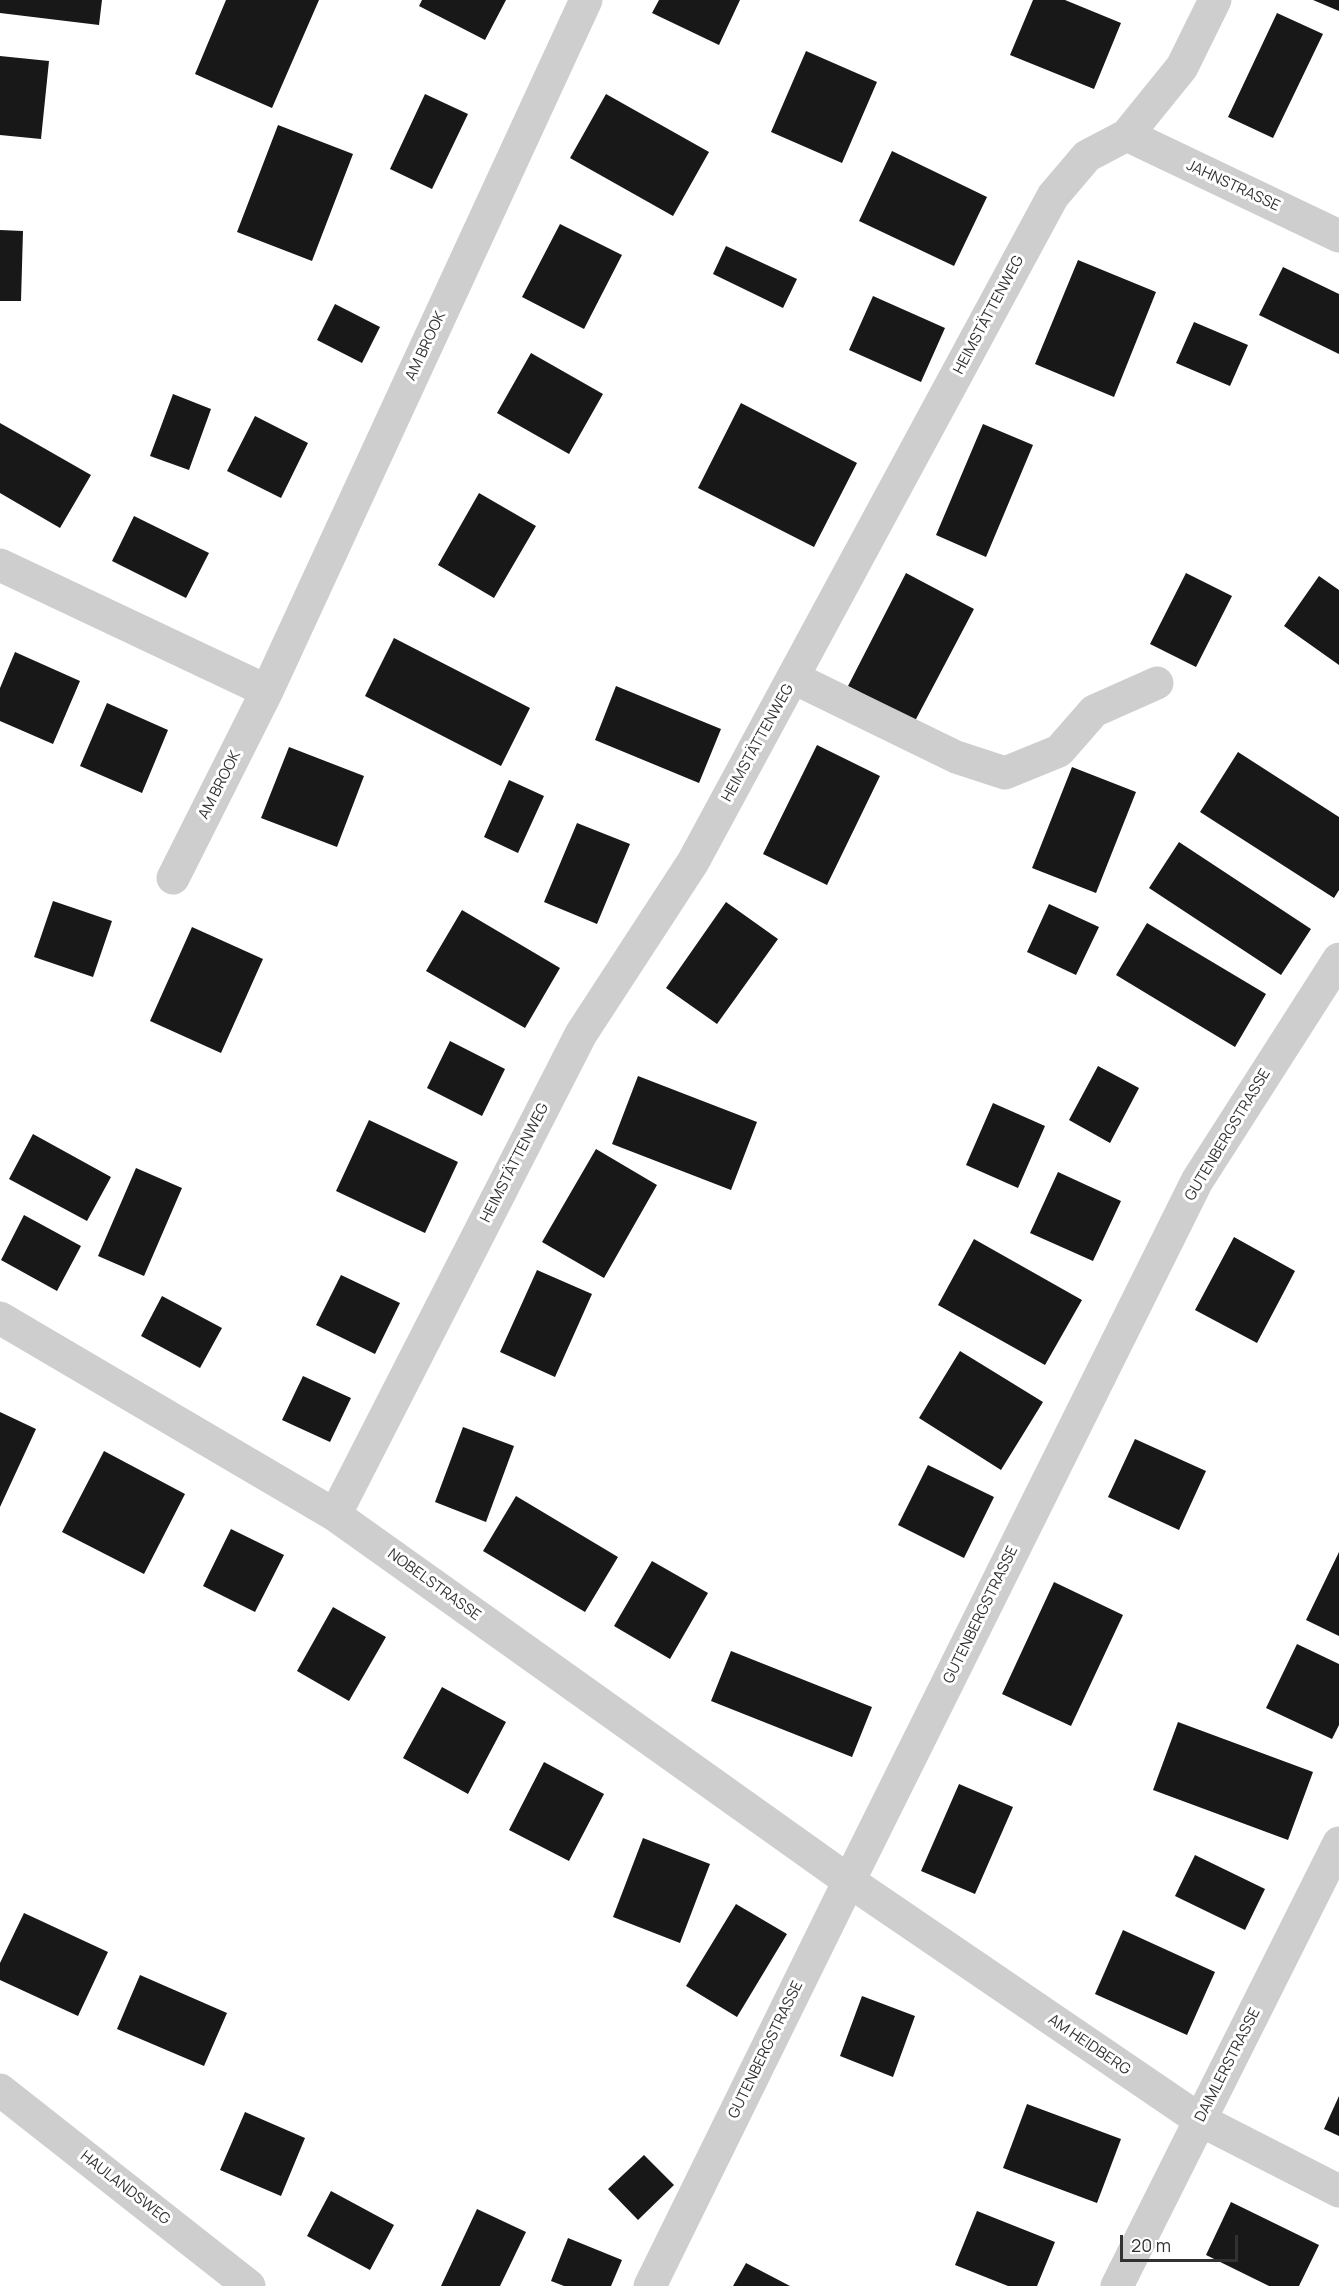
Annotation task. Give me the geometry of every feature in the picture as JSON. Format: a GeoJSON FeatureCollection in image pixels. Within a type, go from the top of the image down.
{"type":"FeatureCollection","features":[{"type":"Feature","properties":{"kind":"street","name":"AM BROOK"},"geometry":{"type":"LineString","coordinates":[[173,878],[267,691],[586,0]]}},
{"type":"Feature","properties":{"kind":"street","name":"HEIMSTÄTTENWEG"},"geometry":{"type":"LineString","coordinates":[[335,1515],[582,1034],[693,862],[1053,196],[1087,156],[1127,135],[1182,67],[1215,0]]}},
{"type":"Feature","properties":{"kind":"street","name":"JAHNSTRASSE"},"geometry":{"type":"LineString","coordinates":[[1127,135],[1339,236]]}},
{"type":"Feature","properties":{"kind":"street"},"geometry":{"type":"LineString","coordinates":[[0,565],[267,691]]}},
{"type":"Feature","properties":{"kind":"street"},"geometry":{"type":"LineString","coordinates":[[794,678],[956,757],[1005,773],[1059,751],[1094,711],[1157,683]]}},
{"type":"Feature","properties":{"kind":"street","name":"GUTENBERGSTRASSE"},"geometry":{"type":"LineString","coordinates":[[650,2286],[1197,1181],[1339,959]]}},
{"type":"Feature","properties":{"kind":"street","name":"NOBELSTRASSE"},"geometry":{"type":"LineString","coordinates":[[0,1318],[335,1515],[849,1881]]}},
{"type":"Feature","properties":{"kind":"street","name":"DAIMLERSTRASSE"},"geometry":{"type":"LineString","coordinates":[[1117,2286],[1339,1844]]}},
{"type":"Feature","properties":{"kind":"street","name":"AM HEIDBERG"},"geometry":{"type":"LineString","coordinates":[[849,1881],[1200,2120],[1339,2191]]}},
{"type":"Feature","properties":{"kind":"street","name":"HAULANDSWEG"},"geometry":{"type":"LineString","coordinates":[[0,2090],[249,2286]]}},
{"type":"Feature","properties":{"kind":"building"},"geometry":{"type":"Polygon","coordinates":[[[0,0],[102,0],[99,25],[0,13],[0,0]]]}},
{"type":"Feature","properties":{"kind":"building"},"geometry":{"type":"Polygon","coordinates":[[[226,0],[319,0],[272,108],[195,74],[226,0]]]}},
{"type":"Feature","properties":{"kind":"building"},"geometry":{"type":"Polygon","coordinates":[[[422,0],[506,0],[485,40],[419,6],[422,0]]]}},
{"type":"Feature","properties":{"kind":"building"},"geometry":{"type":"Polygon","coordinates":[[[659,0],[740,0],[719,45],[652,13],[659,0]]]}},
{"type":"Feature","properties":{"kind":"building"},"geometry":{"type":"Polygon","coordinates":[[[1033,0],[1065,0],[1121,23],[1094,89],[1010,55],[1033,0]]]}},
{"type":"Feature","properties":{"kind":"building"},"geometry":{"type":"Polygon","coordinates":[[[1313,0],[1339,0],[1339,11],[1313,0]]]}},
{"type":"Feature","properties":{"kind":"building"},"geometry":{"type":"Polygon","coordinates":[[[1277,13],[1323,34],[1273,138],[1228,117],[1277,13]]]}},
{"type":"Feature","properties":{"kind":"building"},"geometry":{"type":"Polygon","coordinates":[[[806,51],[877,82],[842,163],[771,132],[806,51]]]}},
{"type":"Feature","properties":{"kind":"building"},"geometry":{"type":"Polygon","coordinates":[[[0,56],[49,61],[41,139],[0,135],[0,56]]]}},
{"type":"Feature","properties":{"kind":"building"},"geometry":{"type":"Polygon","coordinates":[[[425,94],[468,114],[432,189],[390,169],[425,94]]]}},
{"type":"Feature","properties":{"kind":"building"},"geometry":{"type":"Polygon","coordinates":[[[606,94],[709,152],[673,216],[570,158],[606,94]]]}},
{"type":"Feature","properties":{"kind":"building"},"geometry":{"type":"Polygon","coordinates":[[[278,125],[353,154],[312,261],[237,232],[278,125]]]}},
{"type":"Feature","properties":{"kind":"building"},"geometry":{"type":"Polygon","coordinates":[[[892,151],[987,197],[954,266],[859,221],[892,151]]]}},
{"type":"Feature","properties":{"kind":"building"},"geometry":{"type":"Polygon","coordinates":[[[560,224],[622,255],[584,329],[522,297],[560,224]]]}},
{"type":"Feature","properties":{"kind":"building"},"geometry":{"type":"Polygon","coordinates":[[[0,230],[23,231],[21,301],[0,301],[0,230]]]}},
{"type":"Feature","properties":{"kind":"building"},"geometry":{"type":"Polygon","coordinates":[[[726,246],[797,279],[783,308],[713,274],[726,246]]]}},
{"type":"Feature","properties":{"kind":"building"},"geometry":{"type":"Polygon","coordinates":[[[1078,260],[1156,292],[1114,397],[1035,364],[1078,260]]]}},
{"type":"Feature","properties":{"kind":"building"},"geometry":{"type":"Polygon","coordinates":[[[1283,267],[1339,294],[1339,354],[1259,315],[1283,267]]]}},
{"type":"Feature","properties":{"kind":"building"},"geometry":{"type":"Polygon","coordinates":[[[873,296],[945,328],[921,382],[849,350],[873,296]]]}},
{"type":"Feature","properties":{"kind":"building"},"geometry":{"type":"Polygon","coordinates":[[[335,304],[380,327],[362,363],[317,340],[335,304]]]}},
{"type":"Feature","properties":{"kind":"building"},"geometry":{"type":"Polygon","coordinates":[[[1194,322],[1248,345],[1230,386],[1176,363],[1194,322]]]}},
{"type":"Feature","properties":{"kind":"building"},"geometry":{"type":"Polygon","coordinates":[[[531,353],[603,394],[569,454],[497,413],[531,353]]]}},
{"type":"Feature","properties":{"kind":"building"},"geometry":{"type":"Polygon","coordinates":[[[173,394],[211,409],[189,470],[150,456],[173,394]]]}},
{"type":"Feature","properties":{"kind":"building"},"geometry":{"type":"Polygon","coordinates":[[[741,403],[857,463],[814,547],[698,488],[741,403]]]}},
{"type":"Feature","properties":{"kind":"building"},"geometry":{"type":"Polygon","coordinates":[[[255,416],[308,443],[281,498],[227,471],[255,416]]]}},
{"type":"Feature","properties":{"kind":"building"},"geometry":{"type":"Polygon","coordinates":[[[0,423],[91,475],[60,528],[0,493],[0,423]]]}},
{"type":"Feature","properties":{"kind":"building"},"geometry":{"type":"Polygon","coordinates":[[[983,424],[1033,445],[986,557],[936,535],[983,424]]]}},
{"type":"Feature","properties":{"kind":"building"},"geometry":{"type":"Polygon","coordinates":[[[479,493],[536,526],[494,598],[438,565],[479,493]]]}},
{"type":"Feature","properties":{"kind":"building"},"geometry":{"type":"Polygon","coordinates":[[[134,516],[209,553],[186,598],[112,561],[134,516]]]}},
{"type":"Feature","properties":{"kind":"building"},"geometry":{"type":"Polygon","coordinates":[[[906,573],[974,609],[915,721],[848,686],[906,573]]]}},
{"type":"Feature","properties":{"kind":"building"},"geometry":{"type":"Polygon","coordinates":[[[1186,573],[1232,596],[1196,667],[1150,644],[1186,573]]]}},
{"type":"Feature","properties":{"kind":"building"},"geometry":{"type":"Polygon","coordinates":[[[1319,576],[1339,590],[1339,665],[1284,626],[1319,576]]]}},
{"type":"Feature","properties":{"kind":"building"},"geometry":{"type":"Polygon","coordinates":[[[394,638],[530,708],[501,766],[365,696],[394,638]]]}},
{"type":"Feature","properties":{"kind":"building"},"geometry":{"type":"Polygon","coordinates":[[[15,652],[80,681],[53,744],[0,721],[0,688],[15,652]]]}},
{"type":"Feature","properties":{"kind":"building"},"geometry":{"type":"Polygon","coordinates":[[[616,686],[721,729],[699,783],[595,740],[616,686]]]}},
{"type":"Feature","properties":{"kind":"building"},"geometry":{"type":"Polygon","coordinates":[[[107,703],[168,730],[142,793],[80,766],[107,703]]]}},
{"type":"Feature","properties":{"kind":"building"},"geometry":{"type":"Polygon","coordinates":[[[817,745],[880,776],[827,885],[763,854],[817,745]]]}},
{"type":"Feature","properties":{"kind":"building"},"geometry":{"type":"Polygon","coordinates":[[[289,747],[364,776],[337,847],[261,818],[289,747]]]}},
{"type":"Feature","properties":{"kind":"building"},"geometry":{"type":"Polygon","coordinates":[[[1238,752],[1339,817],[1339,890],[1334,898],[1200,812],[1238,752]]]}},
{"type":"Feature","properties":{"kind":"building"},"geometry":{"type":"Polygon","coordinates":[[[1072,767],[1136,792],[1096,893],[1032,868],[1072,767]]]}},
{"type":"Feature","properties":{"kind":"building"},"geometry":{"type":"Polygon","coordinates":[[[509,780],[544,796],[518,853],[484,837],[509,780]]]}},
{"type":"Feature","properties":{"kind":"building"},"geometry":{"type":"Polygon","coordinates":[[[577,823],[630,844],[597,924],[544,902],[577,823]]]}},
{"type":"Feature","properties":{"kind":"building"},"geometry":{"type":"Polygon","coordinates":[[[1179,842],[1311,929],[1281,975],[1149,888],[1179,842]]]}},
{"type":"Feature","properties":{"kind":"building"},"geometry":{"type":"Polygon","coordinates":[[[53,901],[112,921],[93,977],[34,957],[53,901]]]}},
{"type":"Feature","properties":{"kind":"building"},"geometry":{"type":"Polygon","coordinates":[[[726,902],[778,939],[717,1024],[666,988],[726,902]]]}},
{"type":"Feature","properties":{"kind":"building"},"geometry":{"type":"Polygon","coordinates":[[[1049,904],[1099,927],[1076,975],[1027,952],[1049,904]]]}},
{"type":"Feature","properties":{"kind":"building"},"geometry":{"type":"Polygon","coordinates":[[[462,910],[560,968],[525,1028],[426,971],[462,910]]]}},
{"type":"Feature","properties":{"kind":"building"},"geometry":{"type":"Polygon","coordinates":[[[1147,923],[1266,994],[1235,1047],[1116,975],[1147,923]]]}},
{"type":"Feature","properties":{"kind":"building"},"geometry":{"type":"Polygon","coordinates":[[[192,927],[263,959],[221,1053],[150,1021],[192,927]]]}},
{"type":"Feature","properties":{"kind":"building"},"geometry":{"type":"Polygon","coordinates":[[[450,1041],[505,1069],[482,1116],[427,1088],[450,1041]]]}},
{"type":"Feature","properties":{"kind":"building"},"geometry":{"type":"Polygon","coordinates":[[[1098,1066],[1139,1088],[1110,1143],[1069,1120],[1098,1066]]]}},
{"type":"Feature","properties":{"kind":"building"},"geometry":{"type":"Polygon","coordinates":[[[638,1076],[757,1122],[731,1190],[612,1144],[638,1076]]]}},
{"type":"Feature","properties":{"kind":"building"},"geometry":{"type":"Polygon","coordinates":[[[993,1103],[1045,1126],[1018,1188],[966,1165],[993,1103]]]}},
{"type":"Feature","properties":{"kind":"building"},"geometry":{"type":"Polygon","coordinates":[[[369,1120],[458,1162],[425,1233],[336,1191],[369,1120]]]}},
{"type":"Feature","properties":{"kind":"building"},"geometry":{"type":"Polygon","coordinates":[[[33,1134],[111,1177],[87,1221],[9,1179],[33,1134]]]}},
{"type":"Feature","properties":{"kind":"building"},"geometry":{"type":"Polygon","coordinates":[[[596,1149],[657,1185],[604,1278],[542,1242],[596,1149]]]}},
{"type":"Feature","properties":{"kind":"building"},"geometry":{"type":"Polygon","coordinates":[[[136,1168],[182,1188],[144,1276],[98,1256],[136,1168]]]}},
{"type":"Feature","properties":{"kind":"building"},"geometry":{"type":"Polygon","coordinates":[[[1058,1172],[1121,1201],[1093,1261],[1030,1233],[1058,1172]]]}},
{"type":"Feature","properties":{"kind":"building"},"geometry":{"type":"Polygon","coordinates":[[[24,1215],[81,1246],[57,1291],[1,1260],[24,1215]]]}},
{"type":"Feature","properties":{"kind":"building"},"geometry":{"type":"Polygon","coordinates":[[[1234,1237],[1295,1271],[1257,1343],[1195,1310],[1234,1237]]]}},
{"type":"Feature","properties":{"kind":"building"},"geometry":{"type":"Polygon","coordinates":[[[974,1239],[1082,1300],[1045,1365],[938,1305],[974,1239]]]}},
{"type":"Feature","properties":{"kind":"building"},"geometry":{"type":"Polygon","coordinates":[[[537,1270],[592,1294],[555,1377],[500,1352],[537,1270]]]}},
{"type":"Feature","properties":{"kind":"building"},"geometry":{"type":"Polygon","coordinates":[[[341,1275],[400,1303],[375,1354],[316,1325],[341,1275]]]}},
{"type":"Feature","properties":{"kind":"building"},"geometry":{"type":"Polygon","coordinates":[[[162,1296],[222,1328],[200,1368],[141,1336],[162,1296]]]}},
{"type":"Feature","properties":{"kind":"building"},"geometry":{"type":"Polygon","coordinates":[[[960,1351],[1043,1402],[1001,1470],[919,1418],[960,1351]]]}},
{"type":"Feature","properties":{"kind":"building"},"geometry":{"type":"Polygon","coordinates":[[[303,1376],[351,1398],[330,1442],[282,1420],[303,1376]]]}},
{"type":"Feature","properties":{"kind":"building"},"geometry":{"type":"Polygon","coordinates":[[[0,1412],[36,1429],[0,1507],[0,1412]]]}},
{"type":"Feature","properties":{"kind":"building"},"geometry":{"type":"Polygon","coordinates":[[[463,1427],[514,1446],[486,1522],[435,1502],[463,1427]]]}},
{"type":"Feature","properties":{"kind":"building"},"geometry":{"type":"Polygon","coordinates":[[[1135,1439],[1206,1471],[1179,1530],[1108,1497],[1135,1439]]]}},
{"type":"Feature","properties":{"kind":"building"},"geometry":{"type":"Polygon","coordinates":[[[104,1451],[185,1494],[144,1574],[62,1532],[104,1451]]]}},
{"type":"Feature","properties":{"kind":"building"},"geometry":{"type":"Polygon","coordinates":[[[928,1465],[994,1497],[964,1558],[898,1525],[928,1465]]]}},
{"type":"Feature","properties":{"kind":"building"},"geometry":{"type":"Polygon","coordinates":[[[516,1496],[618,1557],[585,1612],[483,1551],[516,1496]]]}},
{"type":"Feature","properties":{"kind":"building"},"geometry":{"type":"Polygon","coordinates":[[[231,1529],[284,1555],[255,1612],[203,1586],[231,1529]]]}},
{"type":"Feature","properties":{"kind":"building"},"geometry":{"type":"Polygon","coordinates":[[[1339,1552],[1339,1636],[1306,1620],[1339,1552]]]}},
{"type":"Feature","properties":{"kind":"building"},"geometry":{"type":"Polygon","coordinates":[[[652,1561],[708,1593],[670,1659],[614,1626],[652,1561]]]}},
{"type":"Feature","properties":{"kind":"building"},"geometry":{"type":"Polygon","coordinates":[[[1054,1582],[1123,1615],[1071,1726],[1002,1694],[1054,1582]]]}},
{"type":"Feature","properties":{"kind":"building"},"geometry":{"type":"Polygon","coordinates":[[[333,1607],[386,1637],[349,1701],[297,1671],[333,1607]]]}},
{"type":"Feature","properties":{"kind":"building"},"geometry":{"type":"Polygon","coordinates":[[[1297,1644],[1339,1664],[1339,1725],[1332,1739],[1266,1708],[1297,1644]]]}},
{"type":"Feature","properties":{"kind":"building"},"geometry":{"type":"Polygon","coordinates":[[[731,1651],[872,1707],[852,1757],[711,1701],[731,1651]]]}},
{"type":"Feature","properties":{"kind":"building"},"geometry":{"type":"Polygon","coordinates":[[[442,1687],[506,1722],[468,1794],[403,1758],[442,1687]]]}},
{"type":"Feature","properties":{"kind":"building"},"geometry":{"type":"Polygon","coordinates":[[[1178,1722],[1313,1772],[1288,1840],[1153,1790],[1178,1722]]]}},
{"type":"Feature","properties":{"kind":"building"},"geometry":{"type":"Polygon","coordinates":[[[544,1762],[604,1794],[569,1861],[509,1830],[544,1762]]]}},
{"type":"Feature","properties":{"kind":"building"},"geometry":{"type":"Polygon","coordinates":[[[959,1784],[1013,1807],[975,1894],[921,1871],[959,1784]]]}},
{"type":"Feature","properties":{"kind":"building"},"geometry":{"type":"Polygon","coordinates":[[[643,1838],[710,1864],[680,1943],[613,1917],[643,1838]]]}},
{"type":"Feature","properties":{"kind":"building"},"geometry":{"type":"Polygon","coordinates":[[[1195,1855],[1265,1889],[1245,1930],[1175,1896],[1195,1855]]]}},
{"type":"Feature","properties":{"kind":"building"},"geometry":{"type":"Polygon","coordinates":[[[736,1904],[787,1934],[737,2017],[686,1986],[736,1904]]]}},
{"type":"Feature","properties":{"kind":"building"},"geometry":{"type":"Polygon","coordinates":[[[24,1913],[108,1952],[78,2016],[0,1980],[0,1963],[24,1913]]]}},
{"type":"Feature","properties":{"kind":"building"},"geometry":{"type":"Polygon","coordinates":[[[1123,1930],[1215,1972],[1187,2035],[1095,1994],[1123,1930]]]}},
{"type":"Feature","properties":{"kind":"building"},"geometry":{"type":"Polygon","coordinates":[[[140,1975],[227,2013],[204,2066],[117,2029],[140,1975]]]}},
{"type":"Feature","properties":{"kind":"building"},"geometry":{"type":"Polygon","coordinates":[[[862,1996],[915,2016],[893,2077],[840,2056],[862,1996]]]}},
{"type":"Feature","properties":{"kind":"building"},"geometry":{"type":"Polygon","coordinates":[[[1339,2096],[1339,2136],[1324,2129],[1339,2096]]]}},
{"type":"Feature","properties":{"kind":"building"},"geometry":{"type":"Polygon","coordinates":[[[1027,2104],[1121,2139],[1097,2203],[1003,2168],[1027,2104]]]}},
{"type":"Feature","properties":{"kind":"building"},"geometry":{"type":"Polygon","coordinates":[[[245,2112],[305,2138],[281,2196],[220,2170],[245,2112]]]}},
{"type":"Feature","properties":{"kind":"building"},"geometry":{"type":"Polygon","coordinates":[[[644,2155],[674,2185],[638,2220],[608,2189],[644,2155]]]}},
{"type":"Feature","properties":{"kind":"building"},"geometry":{"type":"Polygon","coordinates":[[[331,2191],[394,2225],[370,2270],[307,2236],[331,2191]]]}},
{"type":"Feature","properties":{"kind":"building"},"geometry":{"type":"Polygon","coordinates":[[[1231,2202],[1319,2245],[1299,2286],[1269,2286],[1206,2255],[1231,2202]]]}},
{"type":"Feature","properties":{"kind":"building"},"geometry":{"type":"Polygon","coordinates":[[[477,2209],[526,2232],[500,2286],[441,2286],[477,2209]]]}},
{"type":"Feature","properties":{"kind":"building"},"geometry":{"type":"Polygon","coordinates":[[[977,2211],[1055,2242],[1037,2286],[1008,2286],[955,2265],[977,2211]]]}},
{"type":"Feature","properties":{"kind":"building"},"geometry":{"type":"Polygon","coordinates":[[[568,2238],[622,2260],[611,2286],[564,2286],[551,2281],[568,2238]]]}},
{"type":"Feature","properties":{"kind":"building"},"geometry":{"type":"Polygon","coordinates":[[[746,2263],[790,2286],[733,2286],[746,2263]]]}}]}
